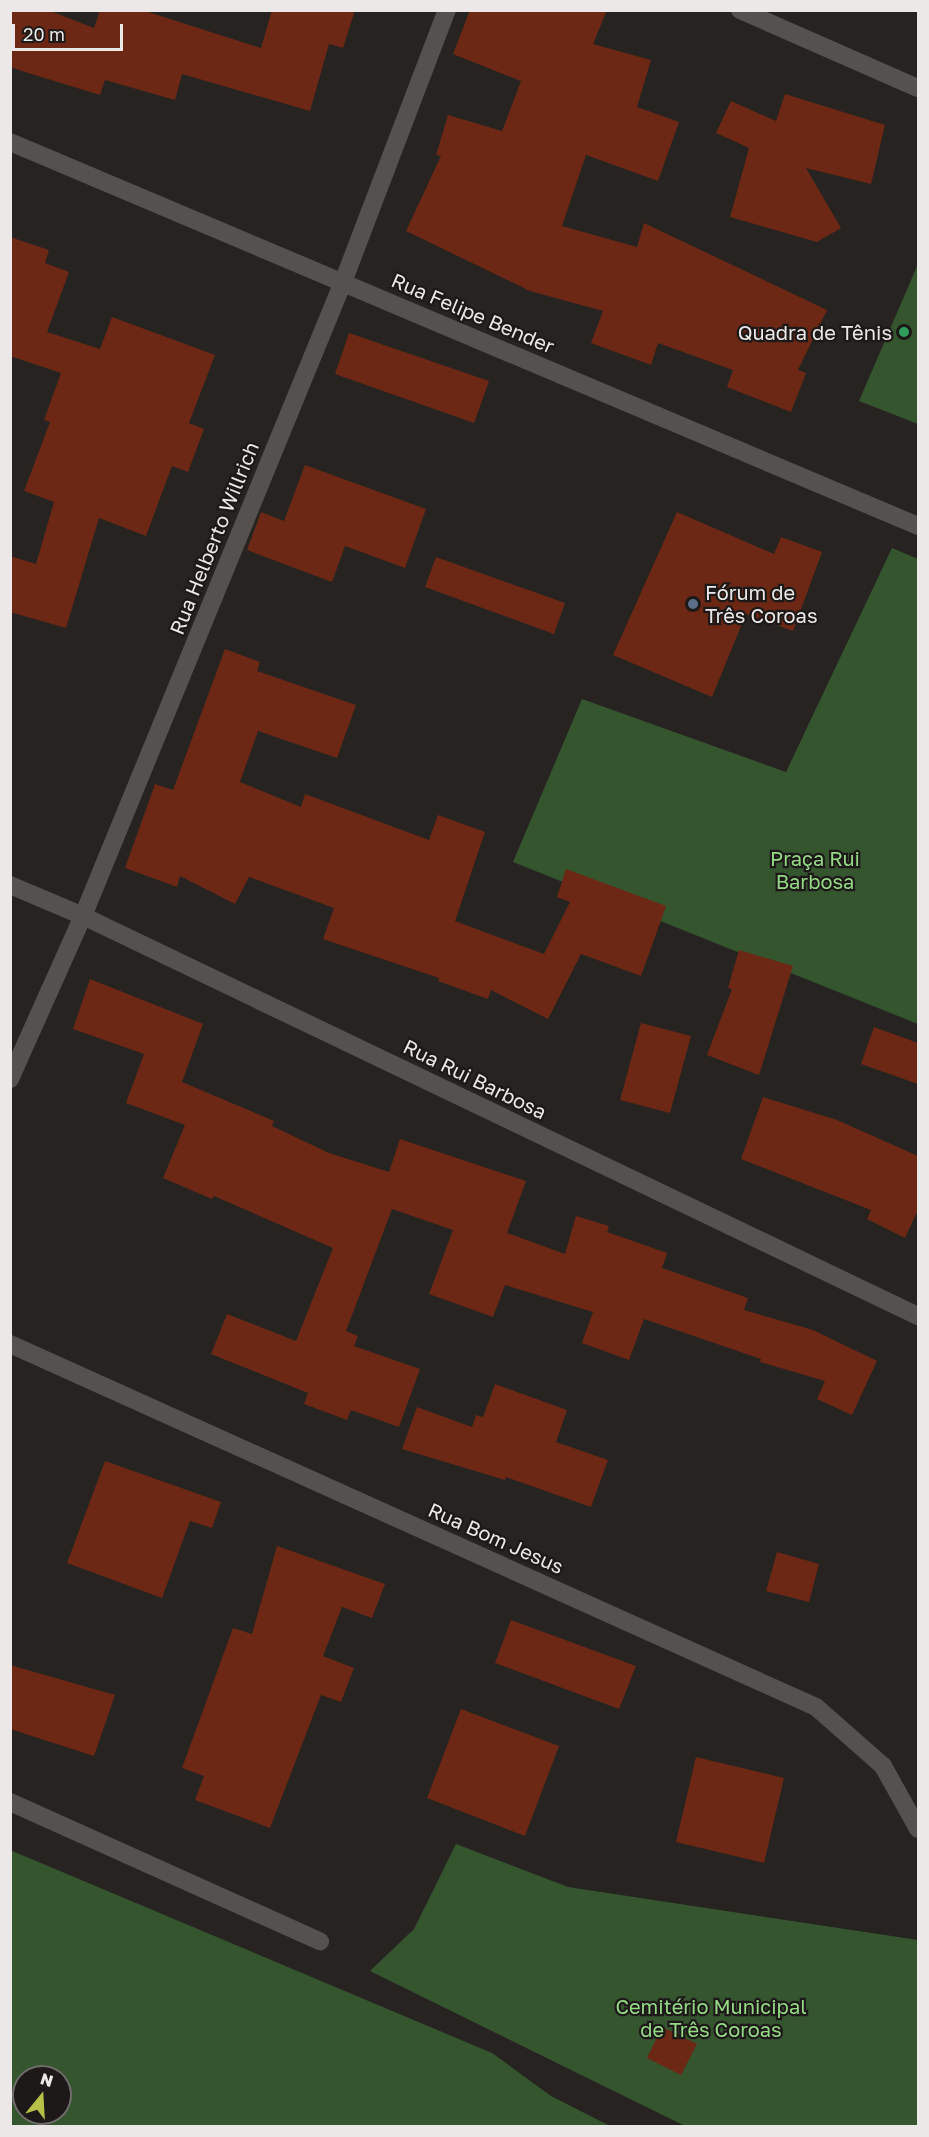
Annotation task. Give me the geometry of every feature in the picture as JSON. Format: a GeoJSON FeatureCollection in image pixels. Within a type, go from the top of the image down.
{"type":"FeatureCollection","features":[{"type":"Feature","properties":{"kind":"street","name":"Rua Helberto Willrich"},"geometry":{"type":"LineString","coordinates":[[10,1079],[83,916],[343,282],[447,10]]}},
{"type":"Feature","properties":{"kind":"street"},"geometry":{"type":"LineString","coordinates":[[740,10],[918,88]]}},
{"type":"Feature","properties":{"kind":"street","name":"Rua Felipe Bender"},"geometry":{"type":"LineString","coordinates":[[10,142],[918,526]]}},
{"type":"Feature","properties":{"kind":"street","name":"Rua Rui Barbosa"},"geometry":{"type":"LineString","coordinates":[[10,885],[83,916],[918,1316]]}},
{"type":"Feature","properties":{"kind":"street","name":"Rua Bom Jesus"},"geometry":{"type":"LineString","coordinates":[[10,1344],[816,1707],[883,1767],[918,1829]]}},
{"type":"Feature","properties":{"kind":"street"},"geometry":{"type":"LineString","coordinates":[[10,1802],[320,1941]]}},
{"type":"Feature","properties":{"kind":"green space","name":"Quadra de Tênis"},"geometry":{"type":"Polygon","coordinates":[[[918,264],[918,424],[859,401],[918,264]]]}},
{"type":"Feature","properties":{"kind":"green space","name":"Praça Rui Barbosa"},"geometry":{"type":"Polygon","coordinates":[[[892,548],[918,559],[918,1024],[513,862],[582,699],[786,772],[892,548]]]}},
{"type":"Feature","properties":{"kind":"green space","name":"Cemitério Municipal de Três Coroas"},"geometry":{"type":"Polygon","coordinates":[[[456,1844],[568,1887],[918,1940],[918,2126],[685,2126],[370,1971],[414,1929],[456,1844]]]}},
{"type":"Feature","properties":{"kind":"green space"},"geometry":{"type":"Polygon","coordinates":[[[10,1850],[492,2053],[551,2096],[610,2126],[11,2126],[10,1850]]]}},
{"type":"Feature","properties":{"kind":"building"},"geometry":{"type":"Polygon","coordinates":[[[10,10],[48,10],[94,28],[100,10],[142,10],[261,48],[272,10],[355,10],[343,48],[329,44],[310,111],[182,74],[175,100],[105,80],[100,95],[10,67],[10,10]]]}},
{"type":"Feature","properties":{"kind":"building"},"geometry":{"type":"Polygon","coordinates":[[[470,10],[607,10],[593,44],[651,60],[637,107],[679,122],[658,181],[586,155],[562,226],[637,247],[644,223],[827,310],[798,370],[806,373],[791,412],[727,387],[733,370],[658,343],[651,365],[591,343],[603,311],[530,291],[406,231],[441,156],[436,155],[448,115],[502,131],[521,81],[453,54],[470,10]]]}},
{"type":"Feature","properties":{"kind":"building"},"geometry":{"type":"Polygon","coordinates":[[[785,94],[885,125],[871,184],[806,168],[841,228],[817,242],[730,217],[749,148],[716,133],[731,101],[776,121],[785,94]]]}},
{"type":"Feature","properties":{"kind":"building"},"geometry":{"type":"Polygon","coordinates":[[[10,237],[49,250],[45,263],[69,272],[47,332],[100,349],[112,317],[215,355],[189,423],[204,429],[188,472],[172,466],[146,536],[99,518],[66,628],[10,612],[10,556],[36,564],[54,502],[24,491],[50,422],[44,420],[61,373],[10,356],[10,237]]]}},
{"type":"Feature","properties":{"kind":"building"},"geometry":{"type":"Polygon","coordinates":[[[349,333],[489,381],[474,423],[335,374],[349,333]]]}},
{"type":"Feature","properties":{"kind":"building"},"geometry":{"type":"Polygon","coordinates":[[[305,465],[426,509],[405,568],[345,546],[332,582],[247,550],[261,512],[284,521],[305,465]]]}},
{"type":"Feature","properties":{"kind":"building","name":"Fórum de Três Coroas"},"geometry":{"type":"Polygon","coordinates":[[[677,512],[774,554],[781,537],[822,552],[793,631],[746,614],[712,697],[613,655],[677,512]]]}},
{"type":"Feature","properties":{"kind":"building"},"geometry":{"type":"Polygon","coordinates":[[[436,557],[565,603],[554,634],[425,587],[436,557]]]}},
{"type":"Feature","properties":{"kind":"building"},"geometry":{"type":"Polygon","coordinates":[[[225,649],[260,662],[257,671],[356,705],[337,758],[258,731],[240,782],[301,807],[305,794],[429,840],[438,815],[485,832],[455,921],[544,954],[570,902],[557,897],[566,869],[666,906],[641,976],[581,954],[548,1019],[491,990],[488,999],[438,981],[439,978],[323,939],[334,908],[249,877],[235,904],[180,876],[177,887],[125,868],[155,784],[173,790],[225,649]]]}},
{"type":"Feature","properties":{"kind":"building"},"geometry":{"type":"Polygon","coordinates":[[[739,950],[793,966],[759,1075],[707,1055],[732,989],[728,988],[739,950]]]}},
{"type":"Feature","properties":{"kind":"building"},"geometry":{"type":"Polygon","coordinates":[[[90,979],[203,1024],[182,1082],[274,1121],[272,1126],[329,1153],[389,1172],[400,1139],[526,1181],[507,1233],[565,1254],[576,1216],[609,1226],[607,1232],[667,1253],[662,1268],[748,1298],[744,1310],[813,1330],[877,1361],[852,1415],[817,1399],[825,1381],[760,1362],[761,1359],[644,1319],[629,1360],[582,1343],[593,1312],[505,1285],[493,1317],[429,1294],[453,1230],[392,1209],[346,1331],[358,1336],[354,1346],[420,1369],[399,1427],[351,1410],[347,1420],[304,1404],[308,1393],[211,1354],[227,1314],[296,1341],[333,1248],[214,1196],[212,1199],[163,1178],[185,1125],[126,1103],[144,1054],[73,1029],[90,979]]]}},
{"type":"Feature","properties":{"kind":"building"},"geometry":{"type":"Polygon","coordinates":[[[641,1023],[691,1036],[670,1113],[620,1100],[641,1023]]]}},
{"type":"Feature","properties":{"kind":"building"},"geometry":{"type":"Polygon","coordinates":[[[874,1027],[918,1043],[918,1084],[861,1064],[874,1027]]]}},
{"type":"Feature","properties":{"kind":"building"},"geometry":{"type":"Polygon","coordinates":[[[763,1097],[837,1120],[918,1156],[918,1210],[905,1238],[867,1219],[871,1210],[741,1159],[763,1097]]]}},
{"type":"Feature","properties":{"kind":"building"},"geometry":{"type":"Polygon","coordinates":[[[495,1384],[567,1410],[556,1442],[608,1460],[591,1507],[506,1477],[505,1480],[402,1449],[417,1407],[472,1427],[476,1415],[483,1417],[495,1384]]]}},
{"type":"Feature","properties":{"kind":"building"},"geometry":{"type":"Polygon","coordinates":[[[105,1461],[221,1502],[212,1528],[190,1521],[162,1598],[67,1563],[105,1461]]]}},
{"type":"Feature","properties":{"kind":"building"},"geometry":{"type":"Polygon","coordinates":[[[277,1546],[385,1584],[372,1618],[342,1607],[323,1656],[354,1668],[341,1702],[321,1695],[270,1828],[195,1800],[204,1776],[182,1768],[233,1628],[252,1634],[277,1546]]]}},
{"type":"Feature","properties":{"kind":"building"},"geometry":{"type":"Polygon","coordinates":[[[777,1552],[819,1564],[809,1602],[766,1591],[777,1552]]]}},
{"type":"Feature","properties":{"kind":"building"},"geometry":{"type":"Polygon","coordinates":[[[511,1620],[636,1666],[619,1709],[495,1663],[511,1620]]]}},
{"type":"Feature","properties":{"kind":"building"},"geometry":{"type":"Polygon","coordinates":[[[10,1665],[115,1695],[94,1756],[10,1729],[10,1665]]]}},
{"type":"Feature","properties":{"kind":"building"},"geometry":{"type":"Polygon","coordinates":[[[461,1709],[559,1746],[525,1836],[427,1798],[461,1709]]]}},
{"type":"Feature","properties":{"kind":"building"},"geometry":{"type":"Polygon","coordinates":[[[696,1757],[784,1778],[764,1863],[676,1842],[696,1757]]]}},
{"type":"Feature","properties":{"kind":"building"},"geometry":{"type":"Polygon","coordinates":[[[662,2027],[697,2044],[681,2075],[647,2058],[662,2027]]]}},
{"type":"Feature","properties":{"kind":"place","name":"Quadra de Tênis"},"geometry":{"type":"Point","coordinates":[904,332]}},
{"type":"Feature","properties":{"kind":"place","name":"Fórum de Três Coroas"},"geometry":{"type":"Point","coordinates":[693,604]}}]}
